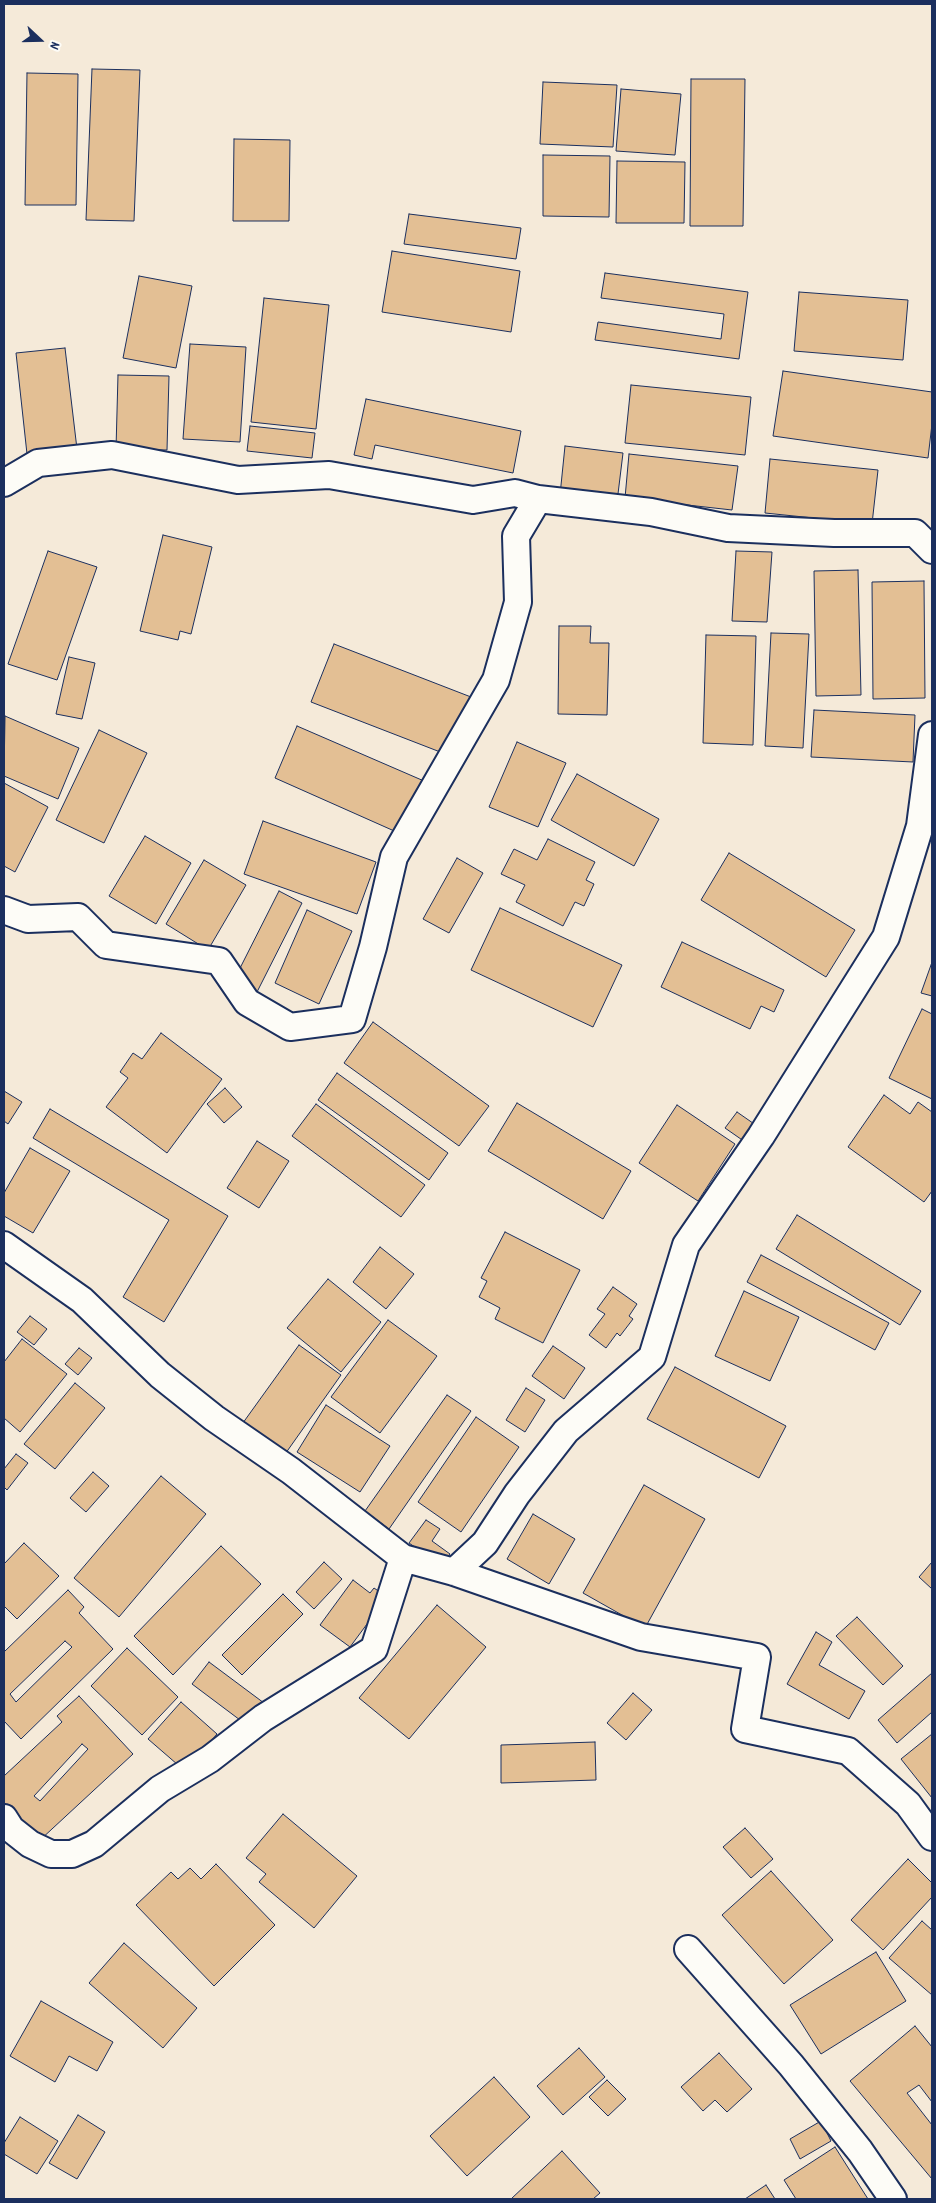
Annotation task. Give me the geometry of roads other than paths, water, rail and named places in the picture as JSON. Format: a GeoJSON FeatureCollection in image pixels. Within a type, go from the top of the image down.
{"type":"FeatureCollection","features":[{"type":"Feature","properties":{"kind":"street"},"geometry":{"type":"LineString","coordinates":[[4,483],[38,464],[112,455],[238,480],[329,475],[473,500],[515,493],[538,498],[651,512],[728,528],[834,533],[915,533],[932,550]]}},
{"type":"Feature","properties":{"kind":"street"},"geometry":{"type":"LineString","coordinates":[[4,910],[28,919],[78,917],[106,945],[219,961],[247,1002],[290,1027],[352,1019],[373,947],[394,857],[496,680],[518,602],[516,536],[538,498]]}},
{"type":"Feature","properties":{"kind":"street"},"geometry":{"type":"LineString","coordinates":[[454,1572],[485,1543],[517,1494],[566,1431],[652,1357],[686,1245],[761,1136],[886,937],[920,826],[932,735]]}},
{"type":"Feature","properties":{"kind":"street"},"geometry":{"type":"LineString","coordinates":[[4,1245],[82,1300],[160,1375],[214,1418],[291,1471],[403,1558],[454,1572],[641,1637],[757,1657],[745,1729],[848,1752],[908,1804],[932,1837]]}},
{"type":"Feature","properties":{"kind":"street"},"geometry":{"type":"LineString","coordinates":[[4,1818],[11,1829],[30,1844],[51,1854],[72,1854],[94,1844],[160,1789],[210,1759],[263,1718],[374,1649],[403,1558]]}},
{"type":"Feature","properties":{"kind":"street"},"geometry":{"type":"LineString","coordinates":[[688,1948],[791,2065],[860,2151],[893,2199]]}}]}
